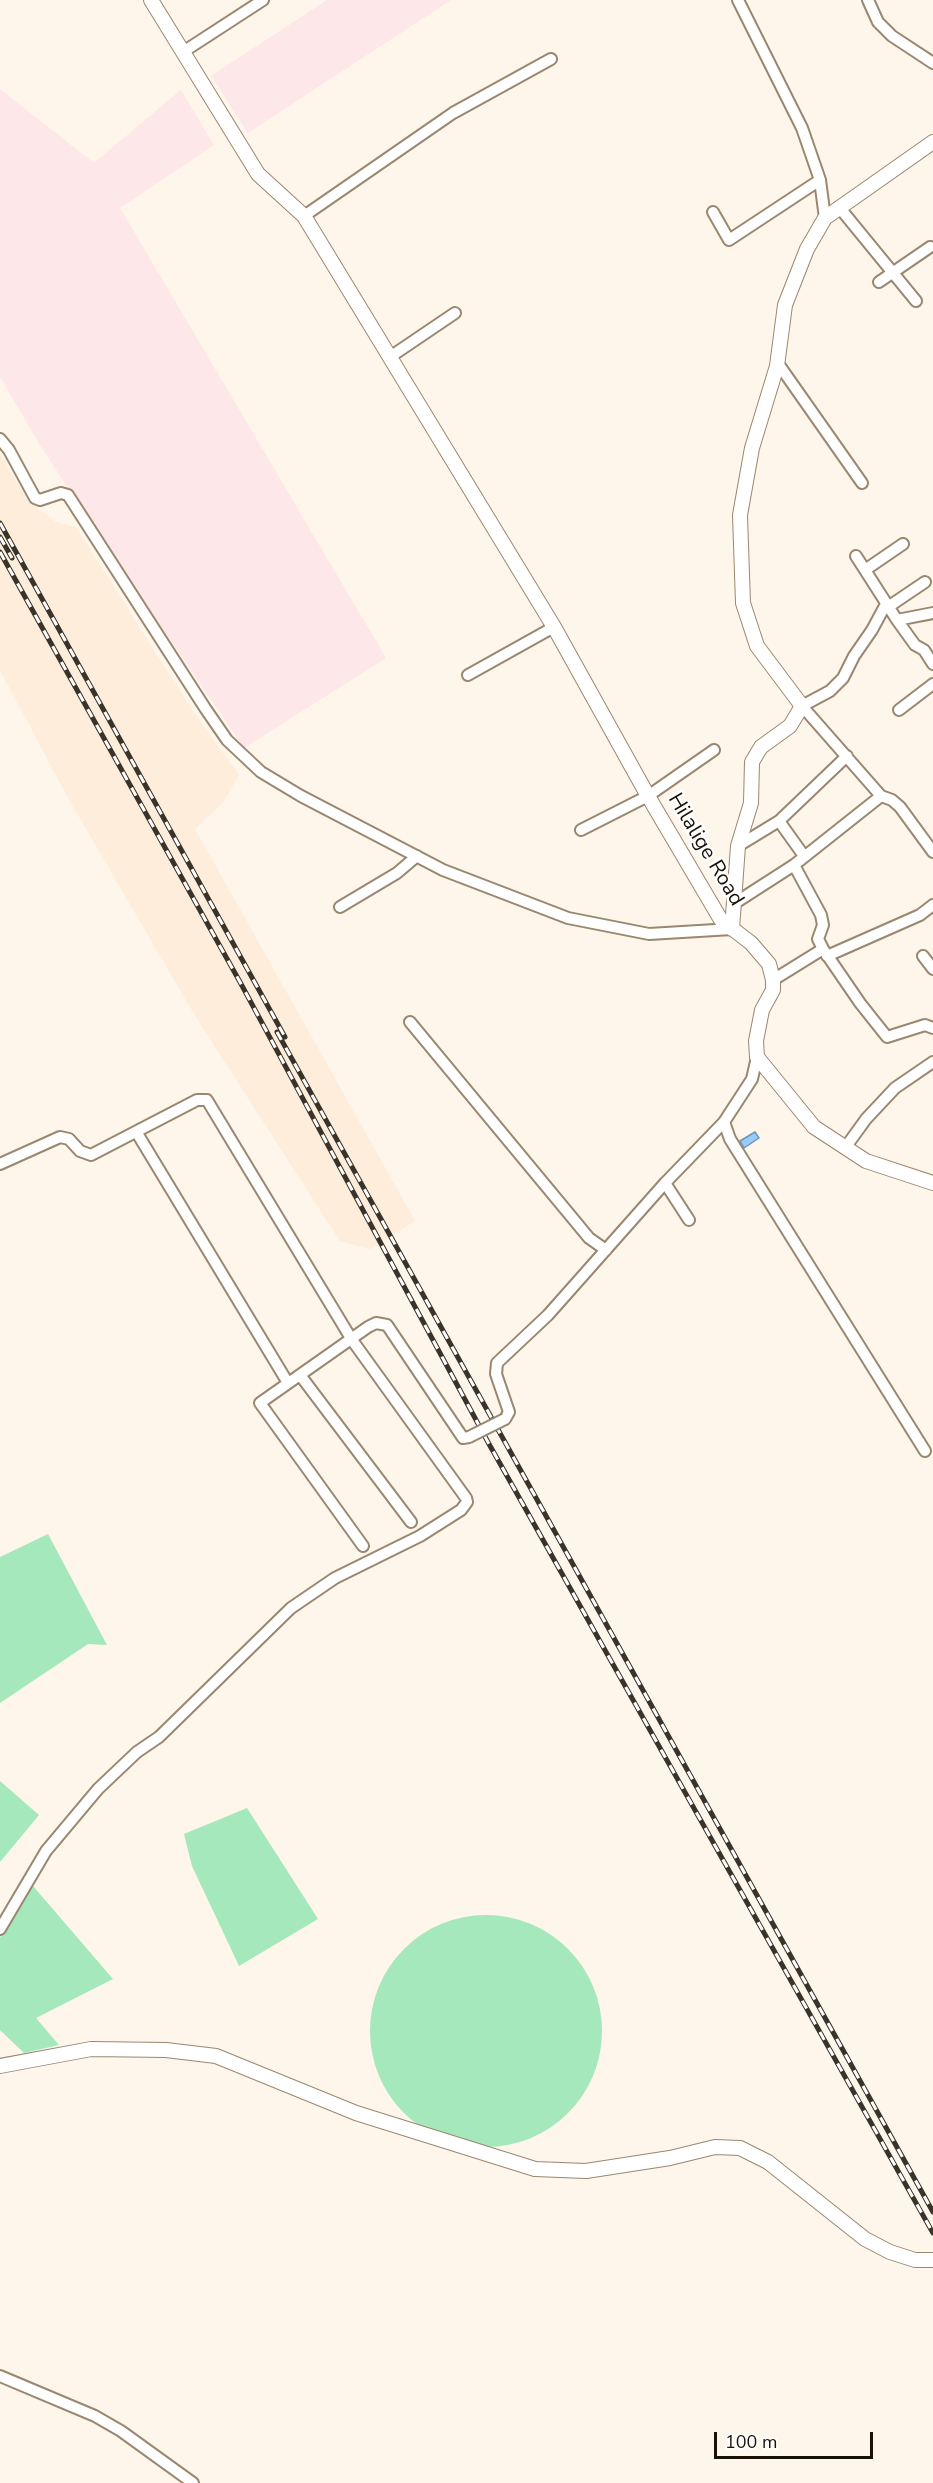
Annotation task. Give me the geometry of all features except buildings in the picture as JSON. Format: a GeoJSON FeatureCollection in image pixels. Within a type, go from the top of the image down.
{"type":"FeatureCollection","features":[{"type":"Feature","properties":{"kind":"street","name":"Hilalige Road"},"geometry":{"type":"LineString","coordinates":[[151,0],[258,174],[304,216],[570,654],[648,796],[721,920],[751,943],[770,964],[773,980]]}},
{"type":"Feature","properties":{"kind":"street"},"geometry":{"type":"LineString","coordinates":[[183,52],[263,0]]}},
{"type":"Feature","properties":{"kind":"street"},"geometry":{"type":"LineString","coordinates":[[738,0],[802,128],[820,180],[825,218]]}},
{"type":"Feature","properties":{"kind":"street"},"geometry":{"type":"LineString","coordinates":[[868,0],[878,22],[892,36],[933,63]]}},
{"type":"Feature","properties":{"kind":"street"},"geometry":{"type":"LineString","coordinates":[[304,216],[453,113],[551,58]]}},
{"type":"Feature","properties":{"kind":"street"},"geometry":{"type":"LineString","coordinates":[[933,142],[825,218],[807,249],[785,305],[777,362],[752,448],[740,515],[743,603],[757,646],[802,706],[881,796],[900,807],[933,852]]}},
{"type":"Feature","properties":{"kind":"street"},"geometry":{"type":"LineString","coordinates":[[713,212],[729,240],[820,180]]}},
{"type":"Feature","properties":{"kind":"street"},"geometry":{"type":"LineString","coordinates":[[839,207],[916,301]]}},
{"type":"Feature","properties":{"kind":"street"},"geometry":{"type":"LineString","coordinates":[[879,282],[930,247]]}},
{"type":"Feature","properties":{"kind":"street"},"geometry":{"type":"LineString","coordinates":[[390,357],[455,313]]}},
{"type":"Feature","properties":{"kind":"street"},"geometry":{"type":"LineString","coordinates":[[777,362],[862,483]]}},
{"type":"Feature","properties":{"kind":"street"},"geometry":{"type":"LineString","coordinates":[[0,439],[9,450],[33,497],[40,500],[61,493],[68,495],[193,691],[227,740],[261,772],[301,796],[443,870],[568,918],[649,934],[732,929],[738,846],[751,803],[752,762],[761,747],[790,726],[802,706],[830,691],[843,678],[887,605],[925,582]]}},
{"type":"Feature","properties":{"kind":"street"},"geometry":{"type":"LineString","coordinates":[[865,570],[903,544]]}},
{"type":"Feature","properties":{"kind":"street"},"geometry":{"type":"LineString","coordinates":[[856,556],[897,620],[915,645],[924,650],[933,664]]}},
{"type":"Feature","properties":{"kind":"street"},"geometry":{"type":"LineString","coordinates":[[897,620],[933,613]]}},
{"type":"Feature","properties":{"kind":"street"},"geometry":{"type":"LineString","coordinates":[[468,675],[554,627]]}},
{"type":"Feature","properties":{"kind":"street"},"geometry":{"type":"LineString","coordinates":[[898,710],[933,684]]}},
{"type":"Feature","properties":{"kind":"street"},"geometry":{"type":"LineString","coordinates":[[581,830],[648,796],[714,750]]}},
{"type":"Feature","properties":{"kind":"street"},"geometry":{"type":"LineString","coordinates":[[738,846],[779,822],[847,756]]}},
{"type":"Feature","properties":{"kind":"street"},"geometry":{"type":"LineString","coordinates":[[735,903],[794,865],[881,796]]}},
{"type":"Feature","properties":{"kind":"street"},"geometry":{"type":"LineString","coordinates":[[779,822],[804,856]]}},
{"type":"Feature","properties":{"kind":"street"},"geometry":{"type":"LineString","coordinates":[[340,907],[397,873],[417,856]]}},
{"type":"Feature","properties":{"kind":"street"},"geometry":{"type":"LineString","coordinates":[[794,865],[821,915],[823,925],[818,939],[825,953],[860,1004],[887,1037],[925,1025],[933,1028]]}},
{"type":"Feature","properties":{"kind":"street"},"geometry":{"type":"LineString","coordinates":[[363,1546],[260,1403],[376,1323],[387,1325],[463,1438],[505,1419],[509,1412],[496,1374],[497,1363],[548,1315],[665,1183],[724,1122],[752,1079],[762,1010],[773,990],[773,980],[825,953],[920,915],[933,905]]}},
{"type":"Feature","properties":{"kind":"street"},"geometry":{"type":"LineString","coordinates":[[923,956],[933,969]]}},
{"type":"Feature","properties":{"kind":"street"},"geometry":{"type":"LineString","coordinates":[[410,1022],[589,1238],[606,1250]]}},
{"type":"Feature","properties":{"kind":"street"},"geometry":{"type":"LineString","coordinates":[[757,1057],[814,1127],[866,1161],[933,1183]]}},
{"type":"Feature","properties":{"kind":"street"},"geometry":{"type":"LineString","coordinates":[[845,1148],[866,1119],[895,1088],[933,1062]]}},
{"type":"Feature","properties":{"kind":"street"},"geometry":{"type":"LineString","coordinates":[[0,1164],[60,1137],[69,1139],[80,1151],[91,1155],[197,1100],[207,1100],[352,1341],[466,1498],[464,1506],[420,1536],[335,1578],[291,1608],[159,1737],[137,1752],[98,1789],[46,1851],[0,1929]]}},
{"type":"Feature","properties":{"kind":"street"},"geometry":{"type":"LineString","coordinates":[[724,1122],[730,1139],[925,1451]]}},
{"type":"Feature","properties":{"kind":"street"},"geometry":{"type":"LineString","coordinates":[[137,1133],[288,1383]]}},
{"type":"Feature","properties":{"kind":"street"},"geometry":{"type":"LineString","coordinates":[[665,1183],[689,1220]]}},
{"type":"Feature","properties":{"kind":"street"},"geometry":{"type":"LineString","coordinates":[[300,1375],[411,1522]]}},
{"type":"Feature","properties":{"kind":"street"},"geometry":{"type":"LineString","coordinates":[[0,2066],[91,2049],[166,2050],[216,2056],[356,2113],[535,2169],[586,2171],[670,2158],[715,2147],[740,2148],[768,2162],[865,2239],[890,2252],[915,2260],[933,2260]]}},
{"type":"Feature","properties":{"kind":"street"},"geometry":{"type":"LineString","coordinates":[[0,2376],[95,2416],[121,2431],[193,2483]]}},
{"type":"Feature","properties":{"kind":"shaded area"},"geometry":{"type":"Polygon","coordinates":[[[327,0],[451,0],[248,133],[211,76],[327,0]]]}},
{"type":"Feature","properties":{"kind":"shaded area"},"geometry":{"type":"Polygon","coordinates":[[[0,89],[94,163],[181,90],[214,145],[120,208],[386,658],[244,748],[90,522],[40,445],[0,377],[0,89]]]}},
{"type":"Feature","properties":{"kind":"shaded area"},"geometry":{"type":"Polygon","coordinates":[[[0,454],[28,501],[56,522],[76,527],[192,710],[239,775],[223,802],[195,829],[415,1221],[370,1249],[340,1241],[194,1014],[67,796],[0,670],[0,454]]]}},
{"type":"Feature","properties":{"kind":"green space"},"geometry":{"type":"Polygon","coordinates":[[[48,1534],[107,1645],[88,1644],[0,1703],[0,1557],[48,1534]]]}},
{"type":"Feature","properties":{"kind":"green space"},"geometry":{"type":"Polygon","coordinates":[[[0,1781],[39,1815],[0,1862],[0,1781]]]}},
{"type":"Feature","properties":{"kind":"green space"},"geometry":{"type":"Polygon","coordinates":[[[247,1808],[318,1919],[239,1966],[192,1866],[184,1834],[247,1808]]]}},
{"type":"Feature","properties":{"kind":"green space"},"geometry":{"type":"Polygon","coordinates":[[[33,1886],[113,1979],[36,2018],[59,2045],[24,2053],[0,2030],[0,1937],[5,1933],[33,1886]]]}},
{"type":"Feature","properties":{"kind":"green space"},"geometry":{"type":"Polygon","coordinates":[[[486,1915],[520,1920],[530,1924],[541,1929],[568,1949],[588,1976],[593,1987],[597,1997],[602,2031],[597,2065],[593,2075],[588,2086],[568,2113],[541,2133],[530,2138],[520,2142],[486,2147],[452,2142],[442,2138],[431,2133],[404,2113],[384,2086],[379,2075],[375,2065],[370,2031],[375,1997],[379,1987],[384,1976],[404,1949],[431,1929],[442,1924],[452,1920],[486,1915]]]}},
{"type":"Feature","properties":{"kind":"water"},"geometry":{"type":"Polygon","coordinates":[[[755,1132],[759,1138],[744,1148],[740,1141],[755,1132]]]}},
{"type":"Feature","properties":{"kind":"railway"},"geometry":{"type":"LineString","coordinates":[[0,523],[285,1037]]}},
{"type":"Feature","properties":{"kind":"railway"},"geometry":{"type":"LineString","coordinates":[[0,537],[12,558]]}},
{"type":"Feature","properties":{"kind":"railway"},"geometry":{"type":"LineString","coordinates":[[0,552],[240,982],[489,1444],[933,2233]]}},
{"type":"Feature","properties":{"kind":"railway"},"geometry":{"type":"LineString","coordinates":[[277,1032],[933,2212]]}}]}
